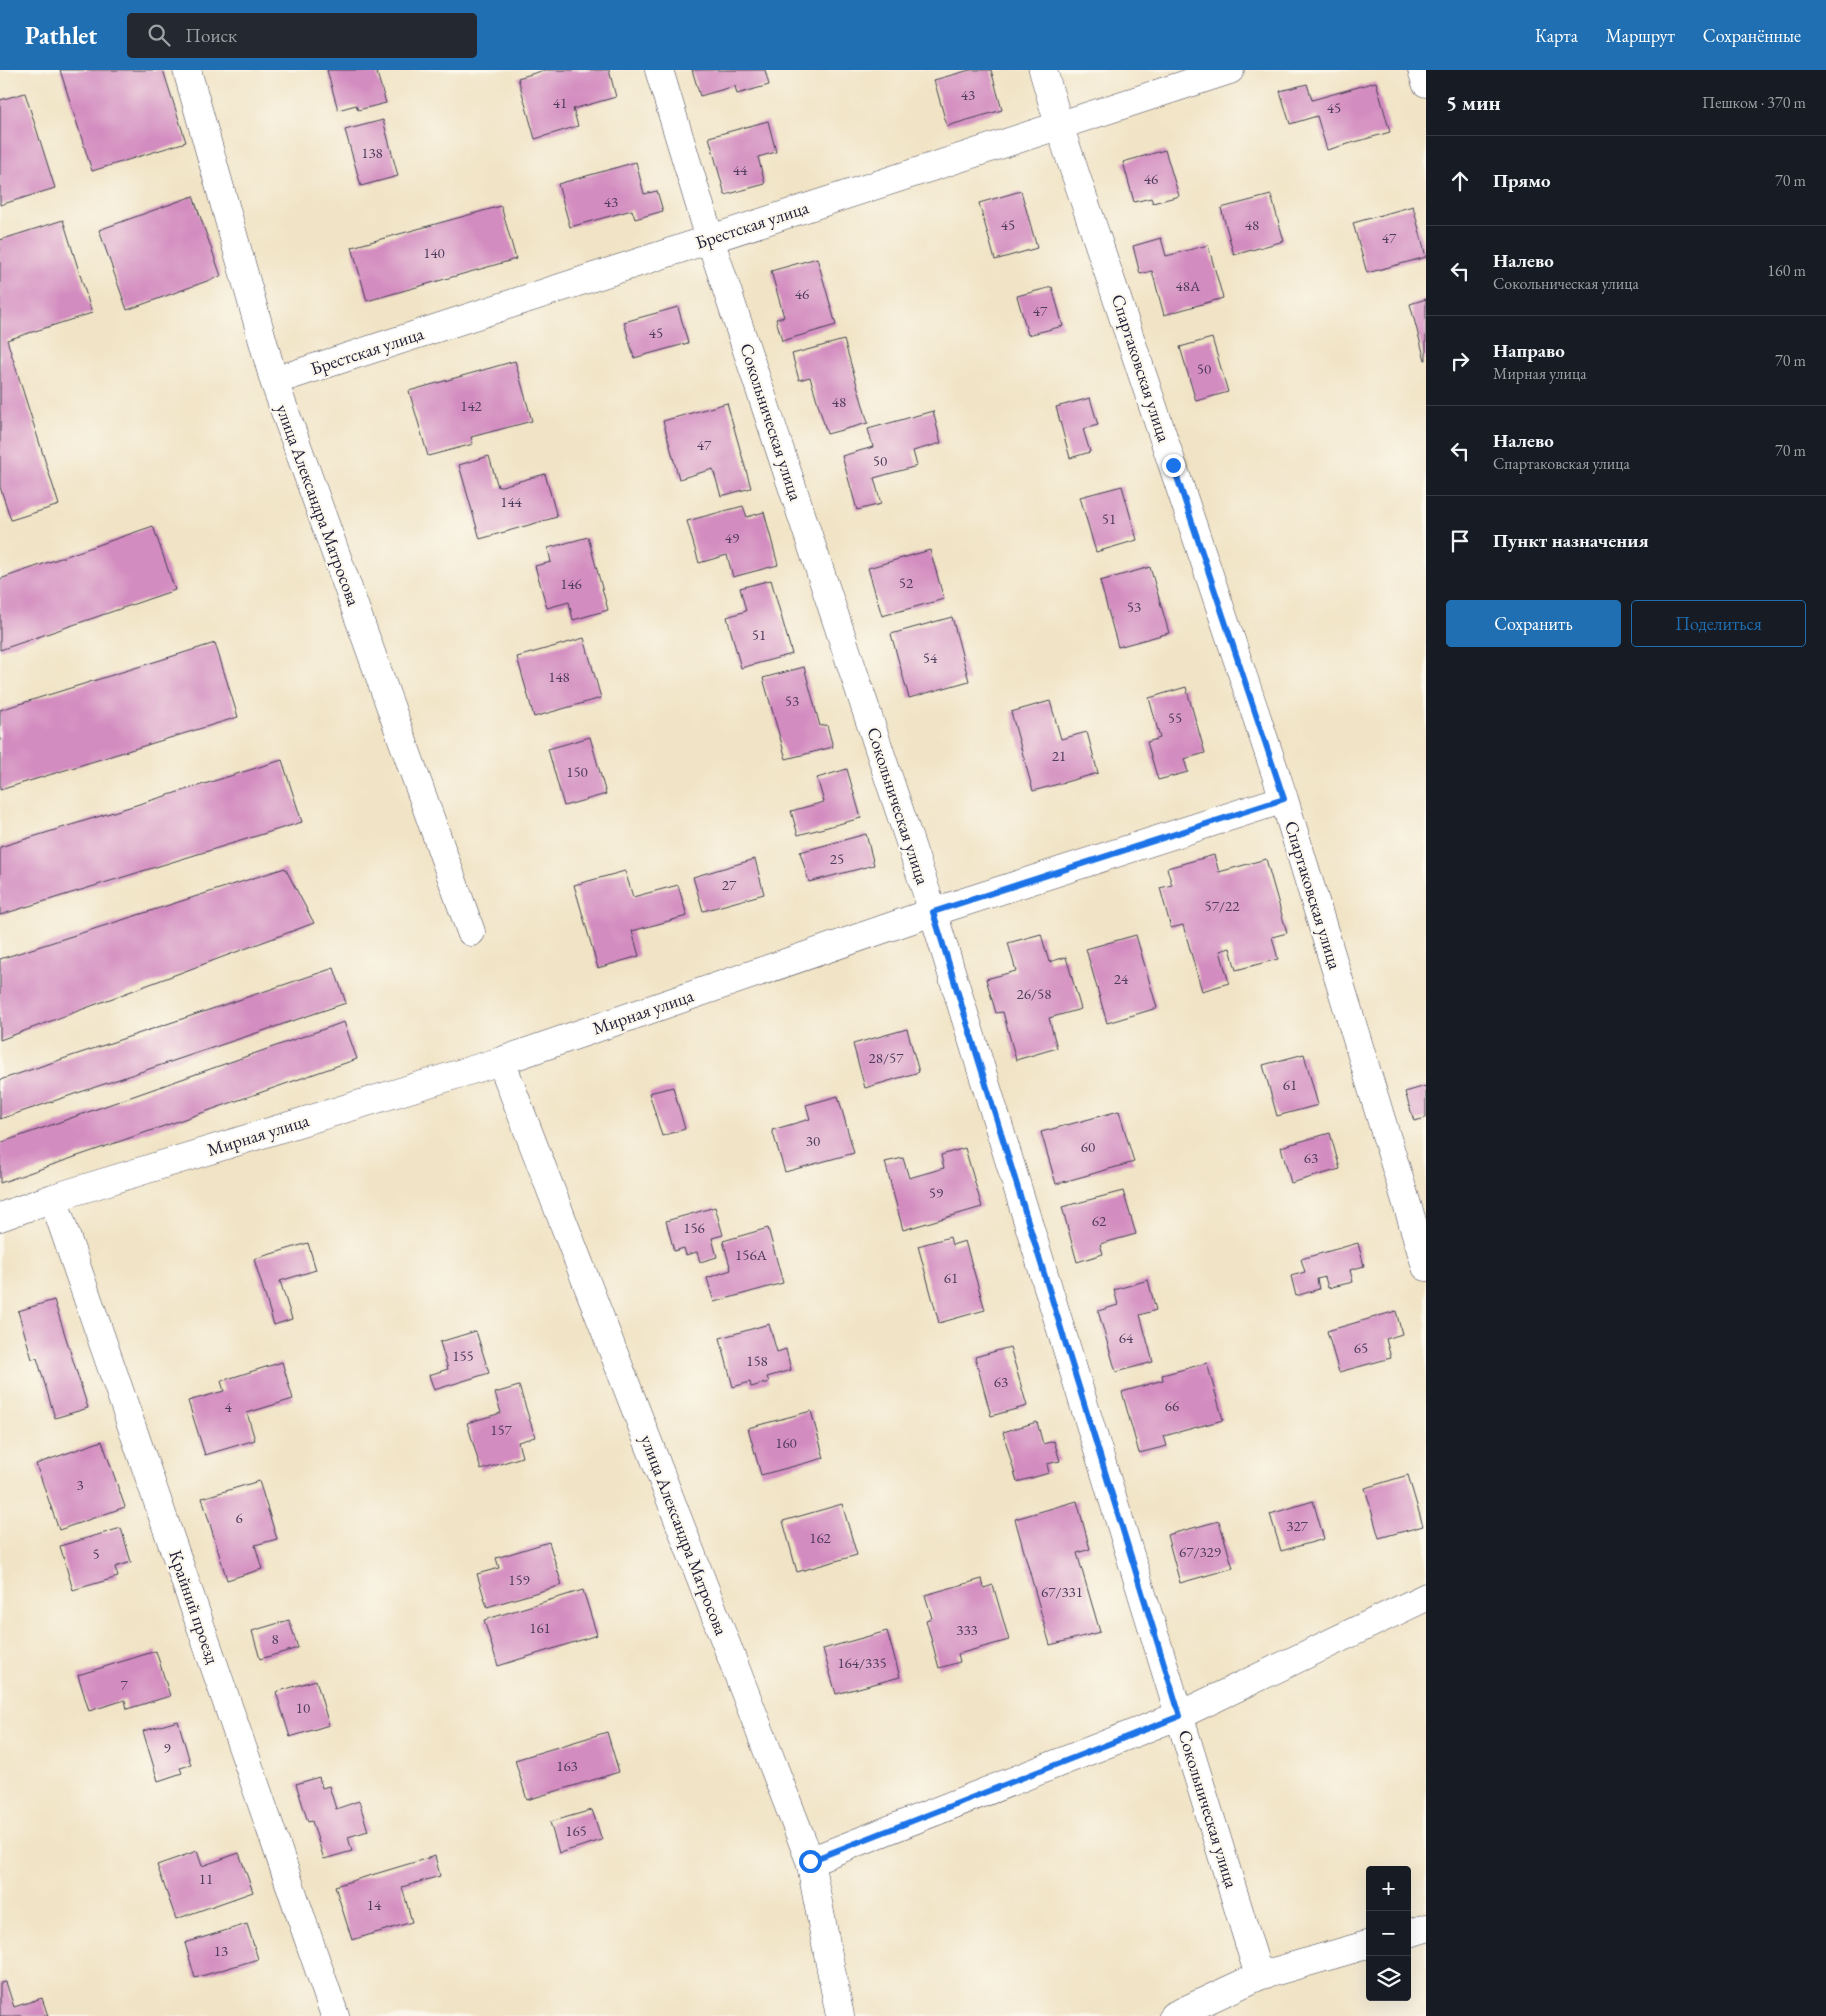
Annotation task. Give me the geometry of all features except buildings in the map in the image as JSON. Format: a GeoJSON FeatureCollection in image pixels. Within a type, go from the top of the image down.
{"type":"FeatureCollection","features":[{"type":"Feature","properties":{"kind":"street","name":"улица Александра Матросова"},"geometry":{"type":"LineString","coordinates":[[187,70],[274,382],[471,932]]}},
{"type":"Feature","properties":{"kind":"street","name":"Сокольническая улица"},"geometry":{"type":"LineString","coordinates":[[659,70],[710,239],[933,912],[1259,1976]]}},
{"type":"Feature","properties":{"kind":"street","name":"Спартаковская улица"},"geometry":{"type":"LineString","coordinates":[[1043,70],[1284,799],[1426,1267]]}},
{"type":"Feature","properties":{"kind":"street","name":"Брестская улица"},"geometry":{"type":"LineString","coordinates":[[274,382],[1230,70]]}},
{"type":"Feature","properties":{"kind":"street"},"geometry":{"type":"LineString","coordinates":[[1422,70],[1426,83]]}},
{"type":"Feature","properties":{"kind":"street","name":"Мирная улица"},"geometry":{"type":"LineString","coordinates":[[0,1217],[53,1198],[501,1061],[933,912],[1284,799]]}},
{"type":"Feature","properties":{"kind":"street","name":"улица Александра Матросова"},"geometry":{"type":"LineString","coordinates":[[501,1061],[810,1861],[840,2016]]}},
{"type":"Feature","properties":{"kind":"street","name":"Крайний проезд"},"geometry":{"type":"LineString","coordinates":[[53,1198],[335,2016]]}},
{"type":"Feature","properties":{"kind":"street"},"geometry":{"type":"LineString","coordinates":[[810,1861],[1180,1716],[1426,1597]]}},
{"type":"Feature","properties":{"kind":"street"},"geometry":{"type":"LineString","coordinates":[[1411,1933],[1426,1928]]}},
{"type":"Feature","properties":{"kind":"street"},"geometry":{"type":"LineString","coordinates":[[1173,2016],[1259,1976],[1366,1945]]}},
{"type":"Feature","properties":{"kind":"route"},"geometry":{"type":"LineString","coordinates":[[810,1861],[1180,1716],[933,912],[1284,799],[1173,465]]}}]}
